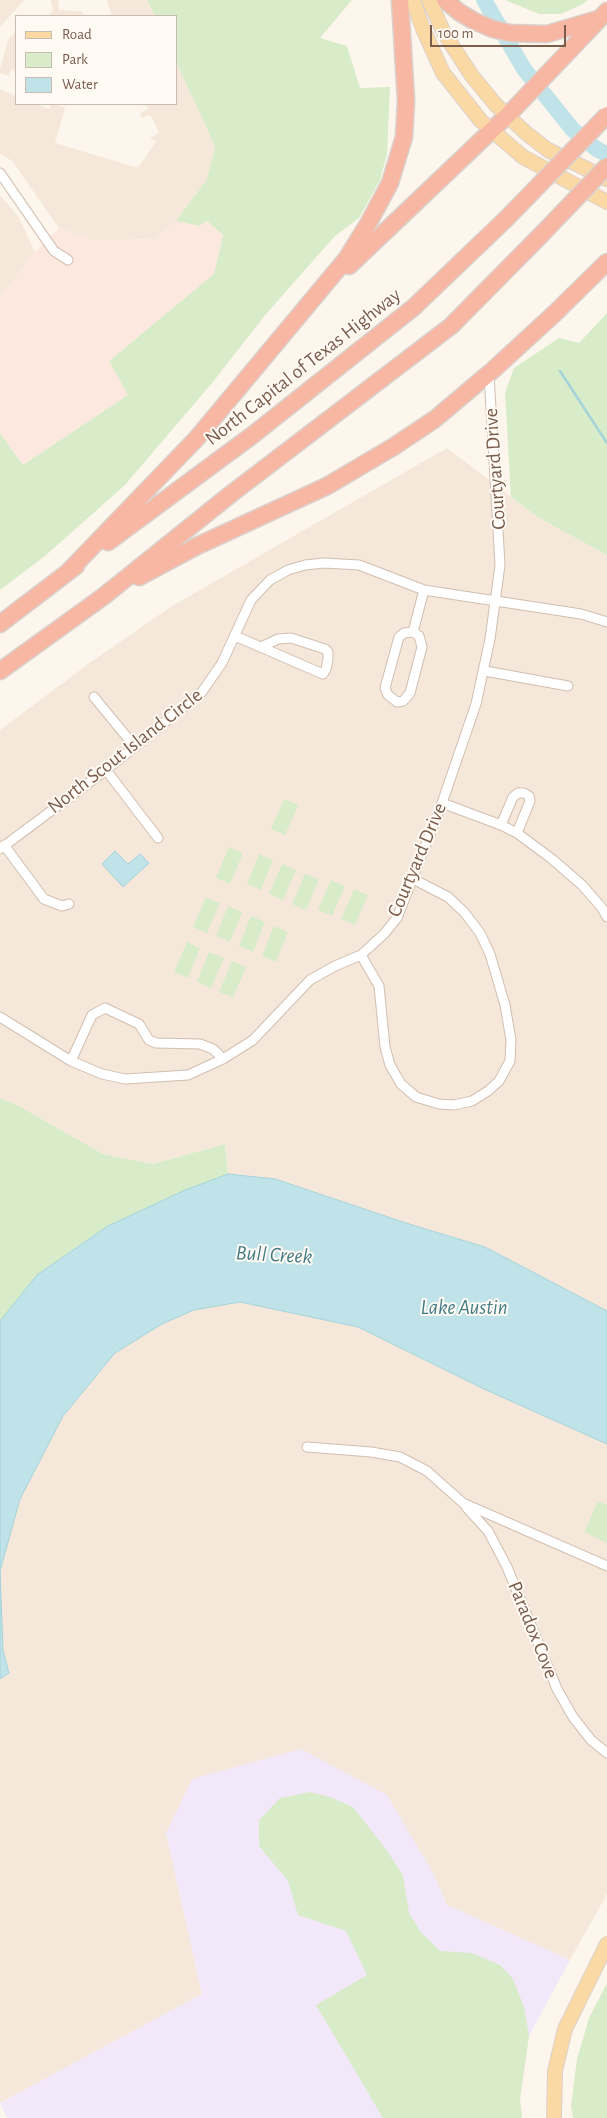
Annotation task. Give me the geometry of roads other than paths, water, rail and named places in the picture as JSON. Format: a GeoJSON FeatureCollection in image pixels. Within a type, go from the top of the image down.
{"type":"FeatureCollection","features":[{"type":"Feature","properties":{"kind":"highway"},"geometry":{"type":"LineString","coordinates":[[68,572],[197,438],[347,258],[368,224],[395,168],[404,137],[406,101],[400,0]]}},
{"type":"Feature","properties":{"kind":"highway"},"geometry":{"type":"LineString","coordinates":[[445,0],[459,12],[493,29],[530,35],[547,34],[604,15]]}},
{"type":"Feature","properties":{"kind":"highway"},"geometry":{"type":"LineString","coordinates":[[304,309],[510,113],[604,15]]}},
{"type":"Feature","properties":{"kind":"highway","name":"North Capital of Texas Highway"},"geometry":{"type":"LineString","coordinates":[[0,624],[254,434],[414,308],[507,218],[607,115]]}},
{"type":"Feature","properties":{"kind":"highway"},"geometry":{"type":"LineString","coordinates":[[0,671],[104,596],[231,494],[451,326],[607,166]]}},
{"type":"Feature","properties":{"kind":"highway"},"geometry":{"type":"LineString","coordinates":[[104,596],[197,546],[327,486],[435,419],[489,374],[607,262]]}},
{"type":"Feature","properties":{"kind":"main road"},"geometry":{"type":"LineString","coordinates":[[413,0],[422,29],[443,73],[491,131],[523,157],[607,202]]}},
{"type":"Feature","properties":{"kind":"main road"},"geometry":{"type":"LineString","coordinates":[[429,0],[444,33],[472,76],[496,105],[510,113],[526,133],[548,150],[607,179]]}},
{"type":"Feature","properties":{"kind":"main road"},"geometry":{"type":"LineString","coordinates":[[554,2118],[555,2071],[565,2030],[607,1944]]}},
{"type":"Feature","properties":{"kind":"street"},"geometry":{"type":"LineString","coordinates":[[0,173],[54,251],[68,260]]}},
{"type":"Feature","properties":{"kind":"street","name":"Courtyard Drive"},"geometry":{"type":"LineString","coordinates":[[0,1017],[71,1061],[102,1074],[126,1079],[188,1075],[223,1059],[253,1040],[310,980],[335,966],[361,955],[384,934],[397,918],[442,803],[476,704],[484,671],[496,601],[500,565],[499,531],[489,374]]}},
{"type":"Feature","properties":{"kind":"street","name":"North Scout Island Circle"},"geometry":{"type":"LineString","coordinates":[[2,847],[106,770],[202,692],[212,680],[251,600],[259,589],[270,580],[288,570],[305,565],[324,563],[359,565],[424,590],[581,614],[607,622]]}},
{"type":"Feature","properties":{"kind":"street"},"geometry":{"type":"LineString","coordinates":[[413,632],[424,590]]}},
{"type":"Feature","properties":{"kind":"street"},"geometry":{"type":"LineString","coordinates":[[413,632],[419,636],[422,647],[410,693],[403,701],[398,702],[388,695],[385,688],[399,637],[404,633],[413,632]]}},
{"type":"Feature","properties":{"kind":"street"},"geometry":{"type":"LineString","coordinates":[[235,636],[323,674],[326,670],[328,652],[325,649],[291,638],[278,639],[261,647]]}},
{"type":"Feature","properties":{"kind":"street"},"geometry":{"type":"LineString","coordinates":[[484,671],[568,686]]}},
{"type":"Feature","properties":{"kind":"street"},"geometry":{"type":"LineString","coordinates":[[94,697],[135,747]]}},
{"type":"Feature","properties":{"kind":"street"},"geometry":{"type":"LineString","coordinates":[[106,770],[158,838]]}},
{"type":"Feature","properties":{"kind":"street"},"geometry":{"type":"LineString","coordinates":[[501,825],[513,797],[524,793],[529,796],[530,801],[517,834]]}},
{"type":"Feature","properties":{"kind":"street"},"geometry":{"type":"LineString","coordinates":[[442,803],[501,825],[517,834],[582,885],[604,906],[607,917]]}},
{"type":"Feature","properties":{"kind":"street"},"geometry":{"type":"LineString","coordinates":[[2,847],[44,899],[62,906],[70,904]]}},
{"type":"Feature","properties":{"kind":"street"},"geometry":{"type":"LineString","coordinates":[[361,955],[379,986],[385,1047],[390,1065],[401,1084],[416,1097],[439,1104],[454,1105],[472,1101],[488,1091],[498,1081],[510,1060],[511,1040],[505,1005],[490,954],[480,933],[464,912],[448,897],[413,879]]}},
{"type":"Feature","properties":{"kind":"street"},"geometry":{"type":"LineString","coordinates":[[71,1061],[92,1015],[105,1008],[139,1024],[149,1040],[200,1044],[212,1049],[223,1059]]}},
{"type":"Feature","properties":{"kind":"street"},"geometry":{"type":"LineString","coordinates":[[307,1447],[371,1452],[400,1458],[427,1471],[463,1503],[607,1566]]}},
{"type":"Feature","properties":{"kind":"street","name":"Paradox Cove"},"geometry":{"type":"LineString","coordinates":[[463,1503],[488,1531],[507,1567],[557,1688],[573,1717],[591,1740],[607,1753]]}},
{"type":"Feature","properties":{"kind":"water"},"geometry":{"type":"Polygon","coordinates":[[[115,851],[128,864],[140,854],[149,863],[123,887],[102,864],[115,851]]]}},
{"type":"Feature","properties":{"kind":"water","name":"Lake Austin"},"geometry":{"type":"Polygon","coordinates":[[[228,1174],[275,1179],[409,1224],[485,1247],[607,1311],[607,1444],[484,1389],[358,1327],[240,1302],[194,1310],[162,1324],[115,1353],[63,1416],[20,1499],[0,1571],[0,1321],[37,1275],[108,1226],[183,1191],[228,1174]]]}},
{"type":"Feature","properties":{"kind":"water"},"geometry":{"type":"Polygon","coordinates":[[[0,1571],[3,1650],[9,1673],[0,1679],[0,1571]]]}},
{"type":"Feature","properties":{"kind":"waterway"},"geometry":{"type":"LineString","coordinates":[[484,0],[524,69],[573,130],[598,150],[607,154]]}},
{"type":"Feature","properties":{"kind":"waterway"},"geometry":{"type":"LineString","coordinates":[[560,371],[607,443]]}},
{"type":"Feature","properties":{"kind":"water label","name":"Bull Creek"},"geometry":{"type":"Point","coordinates":[274,1255]}}]}
